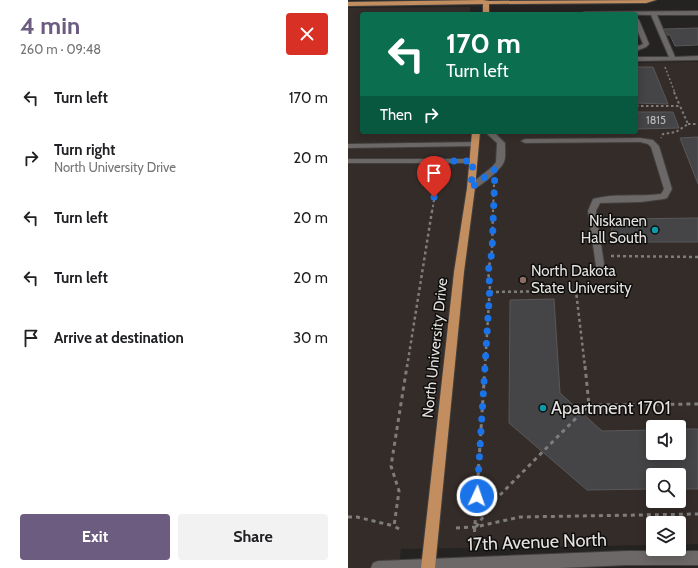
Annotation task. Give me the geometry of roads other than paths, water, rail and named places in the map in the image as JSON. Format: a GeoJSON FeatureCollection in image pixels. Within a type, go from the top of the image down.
{"type":"FeatureCollection","features":[{"type":"Feature","properties":{"kind":"main road"},"geometry":{"type":"LineString","coordinates":[[348,4],[653,0]]}},
{"type":"Feature","properties":{"kind":"main road","name":"North University Drive"},"geometry":{"type":"LineString","coordinates":[[428,567],[459,272],[471,188],[476,134]]}},
{"type":"Feature","properties":{"kind":"street"},"geometry":{"type":"LineString","coordinates":[[653,13],[673,59]]}},
{"type":"Feature","properties":{"kind":"street"},"geometry":{"type":"LineString","coordinates":[[638,14],[698,13]]}},
{"type":"Feature","properties":{"kind":"street"},"geometry":{"type":"LineString","coordinates":[[638,25],[646,44],[638,48]]}},
{"type":"Feature","properties":{"kind":"street"},"geometry":{"type":"LineString","coordinates":[[638,59],[698,58]]}},
{"type":"Feature","properties":{"kind":"street"},"geometry":{"type":"LineString","coordinates":[[471,188],[495,169],[500,162],[501,143],[492,134]]}},
{"type":"Feature","properties":{"kind":"street"},"geometry":{"type":"LineString","coordinates":[[525,141],[640,140],[650,142],[655,146],[668,189],[664,196],[654,198],[604,199],[596,201],[593,205],[592,211],[600,270]]}},
{"type":"Feature","properties":{"kind":"street"},"geometry":{"type":"LineString","coordinates":[[348,146],[475,144]]}},
{"type":"Feature","properties":{"kind":"street"},"geometry":{"type":"LineString","coordinates":[[348,161],[473,161]]}},
{"type":"Feature","properties":{"kind":"street","name":"17th Avenue North"},"geometry":{"type":"LineString","coordinates":[[378,568],[428,567],[473,563],[627,563],[698,558]]}},
{"type":"Feature","properties":{"kind":"place","name":"Niskanen Hall South"},"geometry":{"type":"Point","coordinates":[655,230]}},
{"type":"Feature","properties":{"kind":"place","name":"North Dakota State University"},"geometry":{"type":"Point","coordinates":[523,280]}},
{"type":"Feature","properties":{"kind":"place","name":"Apartment 1701"},"geometry":{"type":"Point","coordinates":[543,408]}}]}
